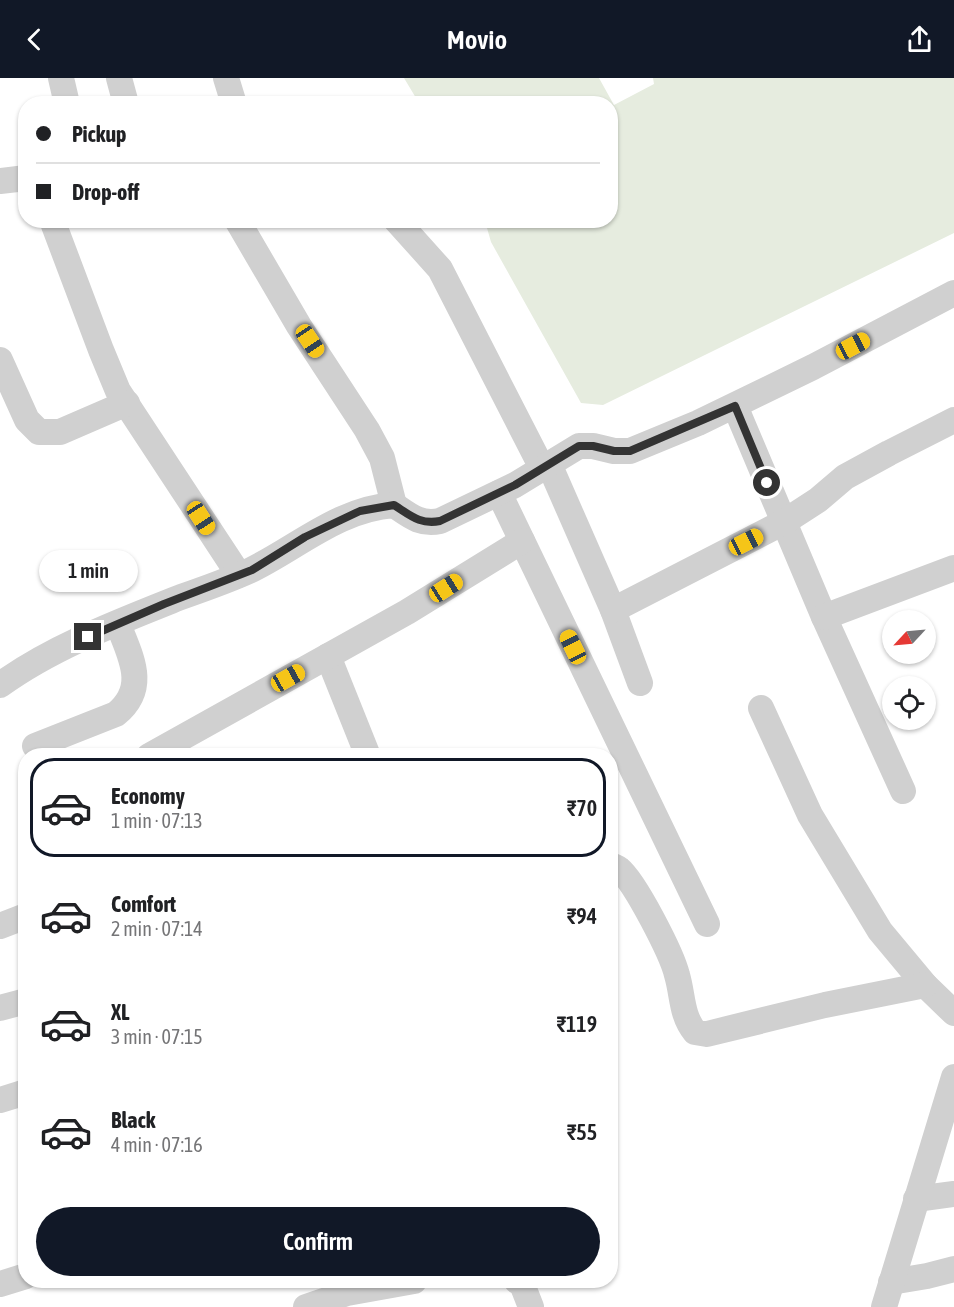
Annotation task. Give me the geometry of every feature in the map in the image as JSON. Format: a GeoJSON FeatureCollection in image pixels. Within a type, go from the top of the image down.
{"type":"FeatureCollection","features":[{"type":"Feature","properties":{"kind":"street"},"geometry":{"type":"LineString","coordinates":[[61,78],[65,96]]}},
{"type":"Feature","properties":{"kind":"street"},"geometry":{"type":"LineString","coordinates":[[119,78],[124,96]]}},
{"type":"Feature","properties":{"kind":"street"},"geometry":{"type":"LineString","coordinates":[[226,78],[232,96]]}},
{"type":"Feature","properties":{"kind":"street"},"geometry":{"type":"LineString","coordinates":[[0,181],[18,179]]}},
{"type":"Feature","properties":{"kind":"street"},"geometry":{"type":"LineString","coordinates":[[55,228],[118,391],[239,575]]}},
{"type":"Feature","properties":{"kind":"street"},"geometry":{"type":"LineString","coordinates":[[242,228],[299,326],[367,430],[382,458],[394,505]]}},
{"type":"Feature","properties":{"kind":"street"},"geometry":{"type":"LineString","coordinates":[[403,228],[440,269],[546,466],[613,610],[639,683]]}},
{"type":"Feature","properties":{"kind":"street"},"geometry":{"type":"LineString","coordinates":[[0,685],[72,644],[252,570],[305,537],[360,511],[394,505],[419,521],[429,524],[440,521],[499,493],[579,446],[630,451],[735,406],[954,294]]}},
{"type":"Feature","properties":{"kind":"street"},"geometry":{"type":"LineString","coordinates":[[0,360],[27,420],[39,432],[60,432],[127,404]]}},
{"type":"Feature","properties":{"kind":"street"},"geometry":{"type":"LineString","coordinates":[[735,406],[824,617],[903,791]]}},
{"type":"Feature","properties":{"kind":"street"},"geometry":{"type":"LineString","coordinates":[[613,610],[784,522],[818,500],[846,477],[954,420]]}},
{"type":"Feature","properties":{"kind":"street"},"geometry":{"type":"LineString","coordinates":[[499,493],[708,924]]}},
{"type":"Feature","properties":{"kind":"street"},"geometry":{"type":"LineString","coordinates":[[163,748],[407,612],[522,541]]}},
{"type":"Feature","properties":{"kind":"street"},"geometry":{"type":"LineString","coordinates":[[824,617],[954,568]]}},
{"type":"Feature","properties":{"kind":"street"},"geometry":{"type":"LineString","coordinates":[[35,746],[116,714],[126,706],[136,674],[118,624]]}},
{"type":"Feature","properties":{"kind":"street"},"geometry":{"type":"LineString","coordinates":[[328,656],[365,748]]}},
{"type":"Feature","properties":{"kind":"street"},"geometry":{"type":"LineString","coordinates":[[761,708],[810,815],[840,868],[880,931],[926,985],[954,1013]]}},
{"type":"Feature","properties":{"kind":"street"},"geometry":{"type":"LineString","coordinates":[[618,868],[633,887],[663,940],[677,974],[687,1022],[695,1032],[706,1034],[825,1005],[926,985]]}},
{"type":"Feature","properties":{"kind":"street"},"geometry":{"type":"LineString","coordinates":[[0,926],[18,919]]}},
{"type":"Feature","properties":{"kind":"street"},"geometry":{"type":"LineString","coordinates":[[0,1008],[18,1003]]}},
{"type":"Feature","properties":{"kind":"street"},"geometry":{"type":"LineString","coordinates":[[884,1307],[954,1077]]}},
{"type":"Feature","properties":{"kind":"street"},"geometry":{"type":"LineString","coordinates":[[0,1101],[18,1095]]}},
{"type":"Feature","properties":{"kind":"street"},"geometry":{"type":"LineString","coordinates":[[916,1198],[954,1194]]}},
{"type":"Feature","properties":{"kind":"street"},"geometry":{"type":"LineString","coordinates":[[891,1282],[954,1269]]}},
{"type":"Feature","properties":{"kind":"street"},"geometry":{"type":"LineString","coordinates":[[0,1284],[18,1278]]}},
{"type":"Feature","properties":{"kind":"street"},"geometry":{"type":"LineString","coordinates":[[306,1307],[347,1293],[368,1298],[395,1288]]}},
{"type":"Feature","properties":{"kind":"street"},"geometry":{"type":"LineString","coordinates":[[524,1288],[531,1307]]}},
{"type":"Feature","properties":{"kind":"shaded area"},"geometry":{"type":"Polygon","coordinates":[[[404,78],[599,78],[609,96],[415,96],[404,78]]]}},
{"type":"Feature","properties":{"kind":"shaded area"},"geometry":{"type":"Polygon","coordinates":[[[653,78],[954,78],[954,233],[603,405],[581,403],[491,242],[487,228],[618,228],[618,103],[654,84],[653,78]]]}},
{"type":"Feature","properties":{"kind":"route"},"geometry":{"type":"LineString","coordinates":[[88,637],[164,604],[252,570],[305,537],[360,511],[394,505],[419,521],[429,524],[440,521],[515,485],[579,446],[630,451],[735,406],[767,483]]}}]}
